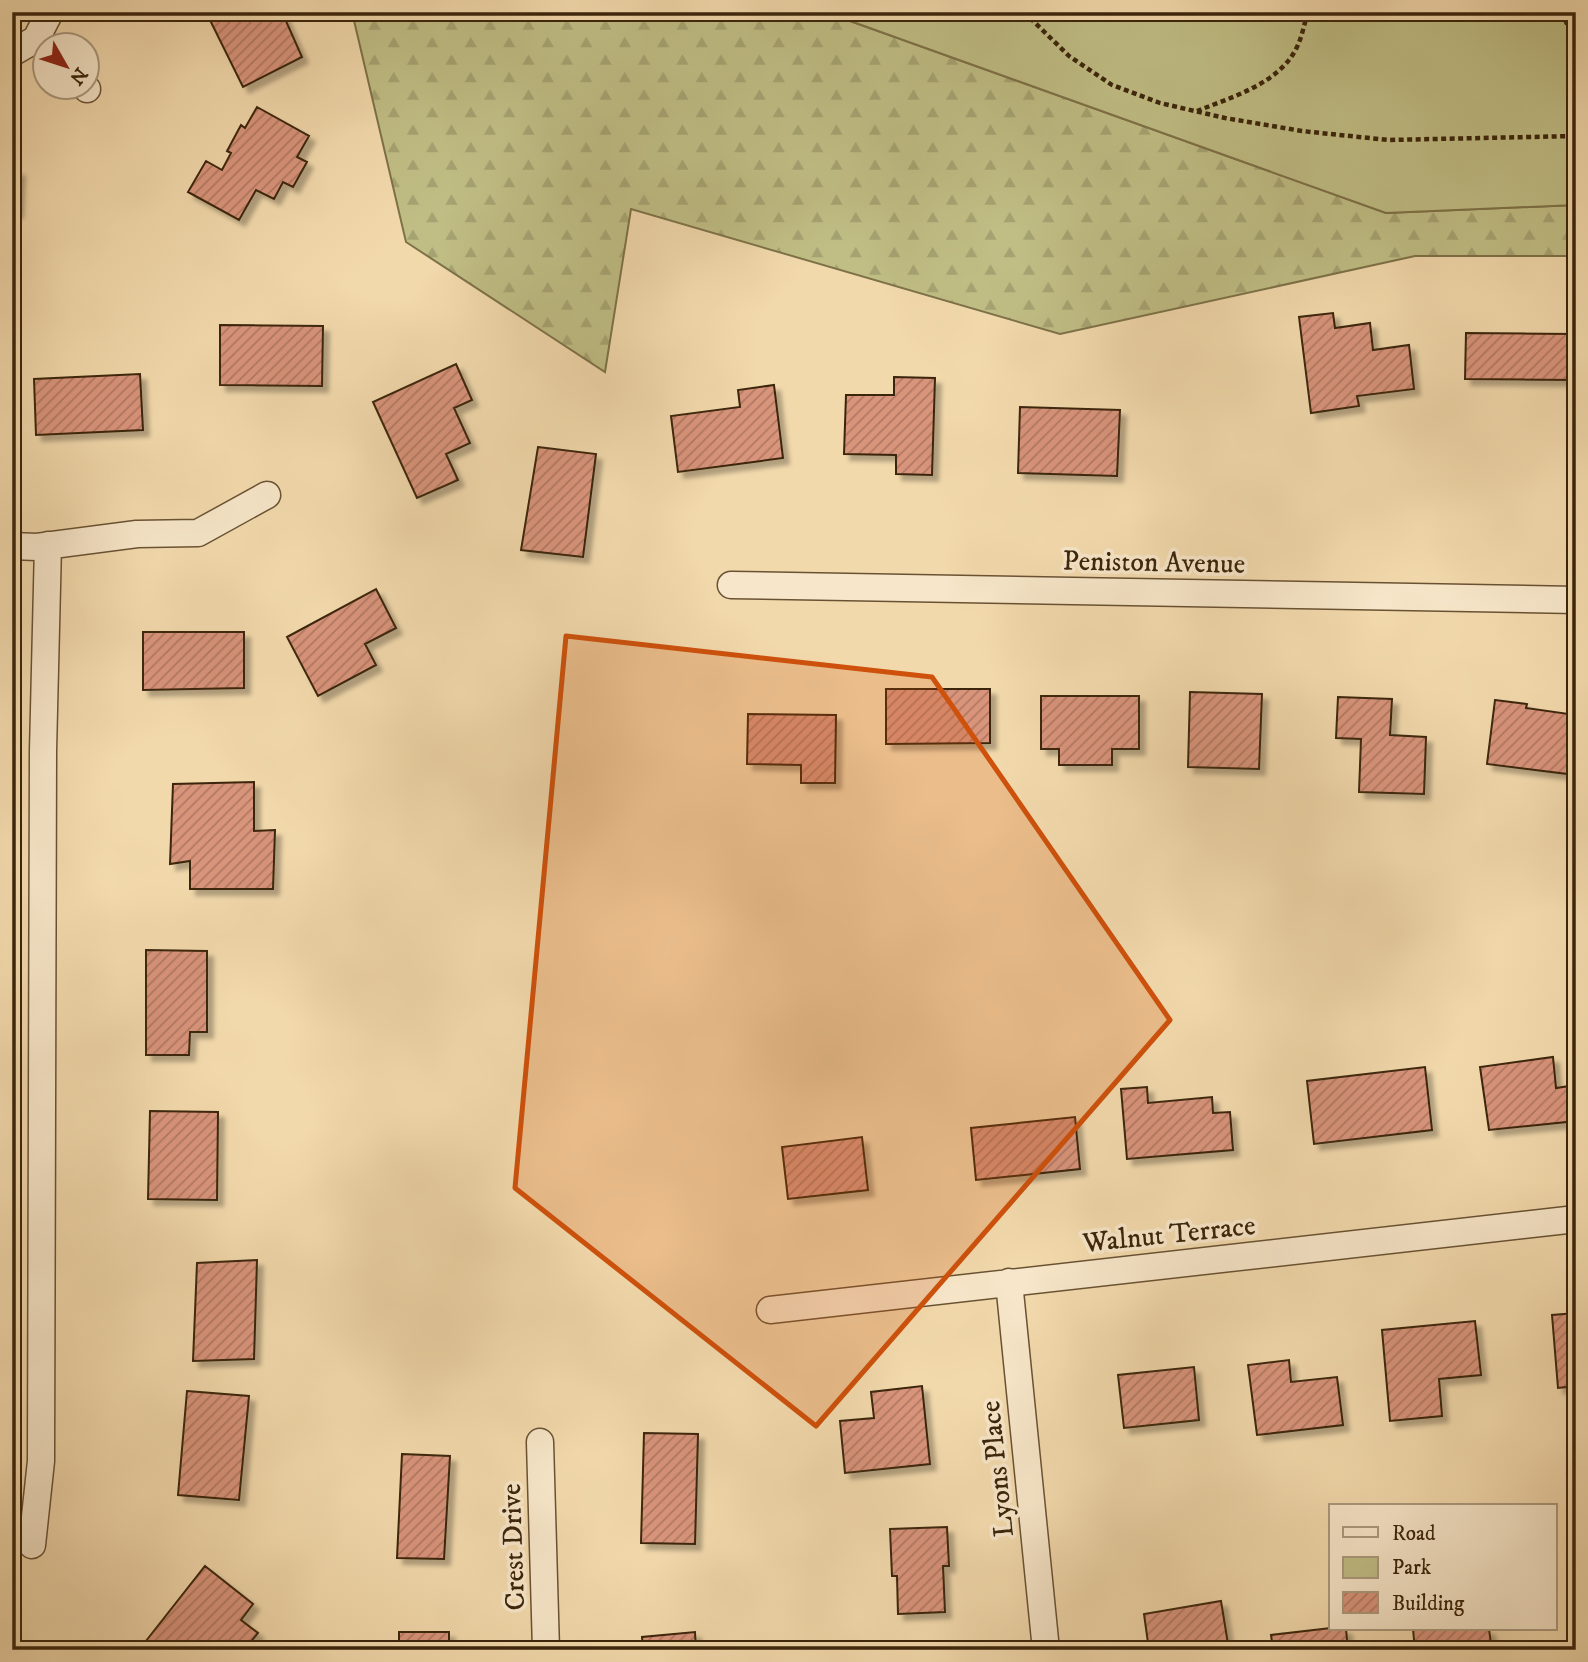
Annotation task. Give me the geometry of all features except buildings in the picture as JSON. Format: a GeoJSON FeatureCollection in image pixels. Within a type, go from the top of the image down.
{"type":"FeatureCollection","features":[{"type":"Feature","properties":{"kind":"street"},"geometry":{"type":"LineString","coordinates":[[44,32],[50,12]]}},
{"type":"Feature","properties":{"kind":"street"},"geometry":{"type":"LineString","coordinates":[[12,53],[32,46]]}},
{"type":"Feature","properties":{"kind":"street"},"geometry":{"type":"LineString","coordinates":[[12,547],[137,534],[198,533],[267,495]]}},
{"type":"Feature","properties":{"kind":"street"},"geometry":{"type":"LineString","coordinates":[[32,1545],[41,1461],[43,751],[48,545]]}},
{"type":"Feature","properties":{"kind":"street","name":"Peniston Avenue"},"geometry":{"type":"LineString","coordinates":[[731,585],[1576,600]]}},
{"type":"Feature","properties":{"kind":"street","name":"Walnut Terrace"},"geometry":{"type":"LineString","coordinates":[[769,1310],[1576,1219]]}},
{"type":"Feature","properties":{"kind":"street","name":"Lyons Place"},"geometry":{"type":"LineString","coordinates":[[1009,1282],[1046,1650]]}},
{"type":"Feature","properties":{"kind":"street","name":"Crest Drive"},"geometry":{"type":"LineString","coordinates":[[540,1442],[546,1650]]}},
{"type":"Feature","properties":{"kind":"path"},"geometry":{"type":"LineString","coordinates":[[1024,12],[1069,56],[1112,85],[1160,103],[1302,131],[1388,140],[1576,136]]}},
{"type":"Feature","properties":{"kind":"path"},"geometry":{"type":"LineString","coordinates":[[1196,111],[1256,85],[1284,66],[1297,48],[1308,12]]}},
{"type":"Feature","properties":{"kind":"path"},"geometry":{"type":"LineString","coordinates":[[1562,12],[1576,46]]}},
{"type":"Feature","properties":{"kind":"highlighted area"},"geometry":{"type":"Polygon","coordinates":[[[566,636],[932,677],[1170,1020],[816,1426],[515,1188],[566,636]]]}},
{"type":"Feature","properties":{"kind":"green space"},"geometry":{"type":"Polygon","coordinates":[[[352,12],[825,12],[1386,213],[1576,205],[1576,256],[1415,256],[1060,334],[631,209],[605,372],[406,242],[352,12]]]}},
{"type":"Feature","properties":{"kind":"green space"},"geometry":{"type":"Polygon","coordinates":[[[825,12],[1576,12],[1576,205],[1386,213],[825,12]]]}}]}
